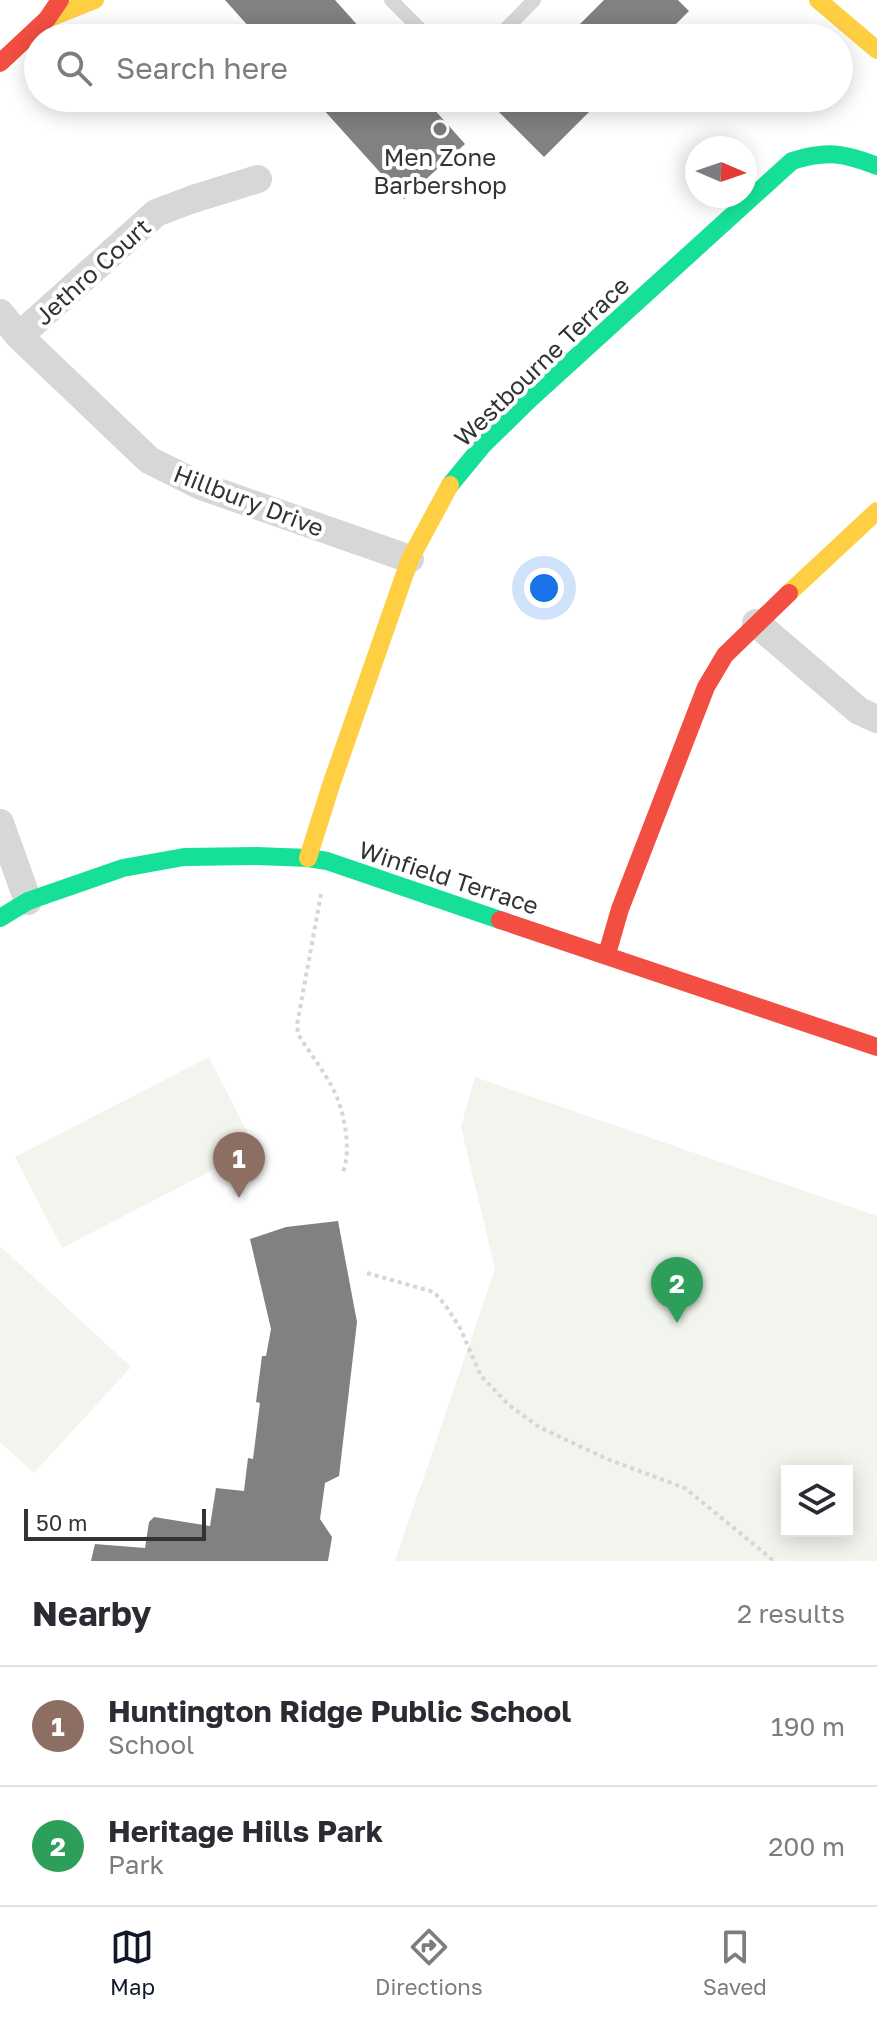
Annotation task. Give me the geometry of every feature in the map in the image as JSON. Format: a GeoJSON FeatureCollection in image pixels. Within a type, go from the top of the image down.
{"type":"FeatureCollection","features":[{"type":"Feature","properties":{"kind":"street"},"geometry":{"type":"LineString","coordinates":[[42,24],[60,0]]}},
{"type":"Feature","properties":{"kind":"street"},"geometry":{"type":"LineString","coordinates":[[47,19],[95,0]]}},
{"type":"Feature","properties":{"kind":"street"},"geometry":{"type":"LineString","coordinates":[[818,0],[846,24]]}},
{"type":"Feature","properties":{"kind":"street"},"geometry":{"type":"LineString","coordinates":[[853,30],[877,50]]}},
{"type":"Feature","properties":{"kind":"street"},"geometry":{"type":"LineString","coordinates":[[0,63],[24,41]]}},
{"type":"Feature","properties":{"kind":"street","name":"Westbourne Terrace"},"geometry":{"type":"LineString","coordinates":[[308,858],[410,559],[448,488],[483,445],[792,161],[816,152],[846,153],[877,166]]}},
{"type":"Feature","properties":{"kind":"street","name":"Jethro Court"},"geometry":{"type":"LineString","coordinates":[[19,336],[156,213],[258,179]]}},
{"type":"Feature","properties":{"kind":"street","name":"Hillbury Drive"},"geometry":{"type":"LineString","coordinates":[[0,313],[19,336],[149,460],[201,486],[410,559]]}},
{"type":"Feature","properties":{"kind":"street"},"geometry":{"type":"LineString","coordinates":[[607,954],[620,909],[706,687],[725,655],[877,511]]}},
{"type":"Feature","properties":{"kind":"street"},"geometry":{"type":"LineString","coordinates":[[756,623],[859,711],[877,719]]}},
{"type":"Feature","properties":{"kind":"street"},"geometry":{"type":"LineString","coordinates":[[0,823],[28,901]]}},
{"type":"Feature","properties":{"kind":"street","name":"Winfield Terrace"},"geometry":{"type":"LineString","coordinates":[[0,918],[28,901],[123,868],[184,857],[308,858],[327,861],[607,954],[877,1047]]}},
{"type":"Feature","properties":{"kind":"lane"},"geometry":{"type":"LineString","coordinates":[[391,0],[415,24]]}},
{"type":"Feature","properties":{"kind":"lane"},"geometry":{"type":"LineString","coordinates":[[511,24],[534,0]]}},
{"type":"Feature","properties":{"kind":"path"},"geometry":{"type":"LineString","coordinates":[[327,861],[297,1025],[298,1034],[334,1089],[344,1122],[347,1148],[343,1172]]}},
{"type":"Feature","properties":{"kind":"path"},"geometry":{"type":"LineString","coordinates":[[367,1273],[434,1292],[460,1328],[481,1376],[509,1405],[539,1427],[607,1459],[685,1488],[774,1561]]}},
{"type":"Feature","properties":{"kind":"shaded area"},"geometry":{"type":"Polygon","coordinates":[[[209,1057],[255,1148],[62,1248],[15,1157],[209,1057]]]}},
{"type":"Feature","properties":{"kind":"shaded area"},"geometry":{"type":"Polygon","coordinates":[[[475,1077],[877,1216],[877,1561],[395,1561],[495,1269],[461,1127],[475,1077]]]}},
{"type":"Feature","properties":{"kind":"shaded area"},"geometry":{"type":"Polygon","coordinates":[[[0,1246],[131,1367],[34,1473],[0,1442],[0,1246]]]}},
{"type":"Feature","properties":{"kind":"building"},"geometry":{"type":"Polygon","coordinates":[[[225,0],[335,0],[356,24],[246,24],[225,0]]]}},
{"type":"Feature","properties":{"kind":"building"},"geometry":{"type":"Polygon","coordinates":[[[604,0],[678,0],[689,11],[676,24],[580,24],[604,0]]]}},
{"type":"Feature","properties":{"kind":"building"},"geometry":{"type":"Polygon","coordinates":[[[326,112],[436,112],[465,144],[404,199],[326,112]]]}},
{"type":"Feature","properties":{"kind":"building"},"geometry":{"type":"Polygon","coordinates":[[[499,112],[589,112],[544,157],[499,112]]]}},
{"type":"Feature","properties":{"kind":"building"},"geometry":{"type":"Polygon","coordinates":[[[338,1221],[357,1322],[339,1476],[325,1483],[320,1519],[332,1537],[328,1561],[91,1561],[95,1544],[145,1548],[149,1522],[154,1517],[210,1526],[216,1488],[244,1491],[248,1458],[253,1459],[262,1356],[266,1356],[271,1329],[250,1239],[286,1227],[338,1221]]]}},
{"type":"Feature","properties":{"kind":"traffic: fast"},"geometry":{"type":"LineString","coordinates":[[450,485],[483,445],[530,399],[792,161],[835,154],[877,166]]}},
{"type":"Feature","properties":{"kind":"traffic: fast"},"geometry":{"type":"LineString","coordinates":[[0,918],[28,901],[123,868],[184,857],[257,856],[327,861],[500,920]]}},
{"type":"Feature","properties":{"kind":"traffic: slow"},"geometry":{"type":"LineString","coordinates":[[47,19],[95,0]]}},
{"type":"Feature","properties":{"kind":"traffic: slow"},"geometry":{"type":"LineString","coordinates":[[818,0],[846,24]]}},
{"type":"Feature","properties":{"kind":"traffic: slow"},"geometry":{"type":"LineString","coordinates":[[853,30],[877,50]]}},
{"type":"Feature","properties":{"kind":"traffic: slow"},"geometry":{"type":"LineString","coordinates":[[308,858],[410,559],[450,485]]}},
{"type":"Feature","properties":{"kind":"traffic: slow"},"geometry":{"type":"LineString","coordinates":[[789,593],[877,511]]}},
{"type":"Feature","properties":{"kind":"traffic: jam"},"geometry":{"type":"LineString","coordinates":[[42,24],[60,0]]}},
{"type":"Feature","properties":{"kind":"traffic: jam"},"geometry":{"type":"LineString","coordinates":[[0,63],[24,41]]}},
{"type":"Feature","properties":{"kind":"traffic: jam"},"geometry":{"type":"LineString","coordinates":[[607,954],[620,909],[706,687],[725,655],[789,593]]}},
{"type":"Feature","properties":{"kind":"traffic: jam"},"geometry":{"type":"LineString","coordinates":[[500,920],[877,1047]]}},
{"type":"Feature","properties":{"kind":"place","name":"Men Zone Barbershop"},"geometry":{"type":"Point","coordinates":[440,129]}},
{"type":"Feature","properties":{"kind":"place","name":"Huntington Ridge Public School"},"geometry":{"type":"Point","coordinates":[239,1198]}},
{"type":"Feature","properties":{"kind":"place","name":"Heritage Hills Park"},"geometry":{"type":"Point","coordinates":[677,1323]}}]}
